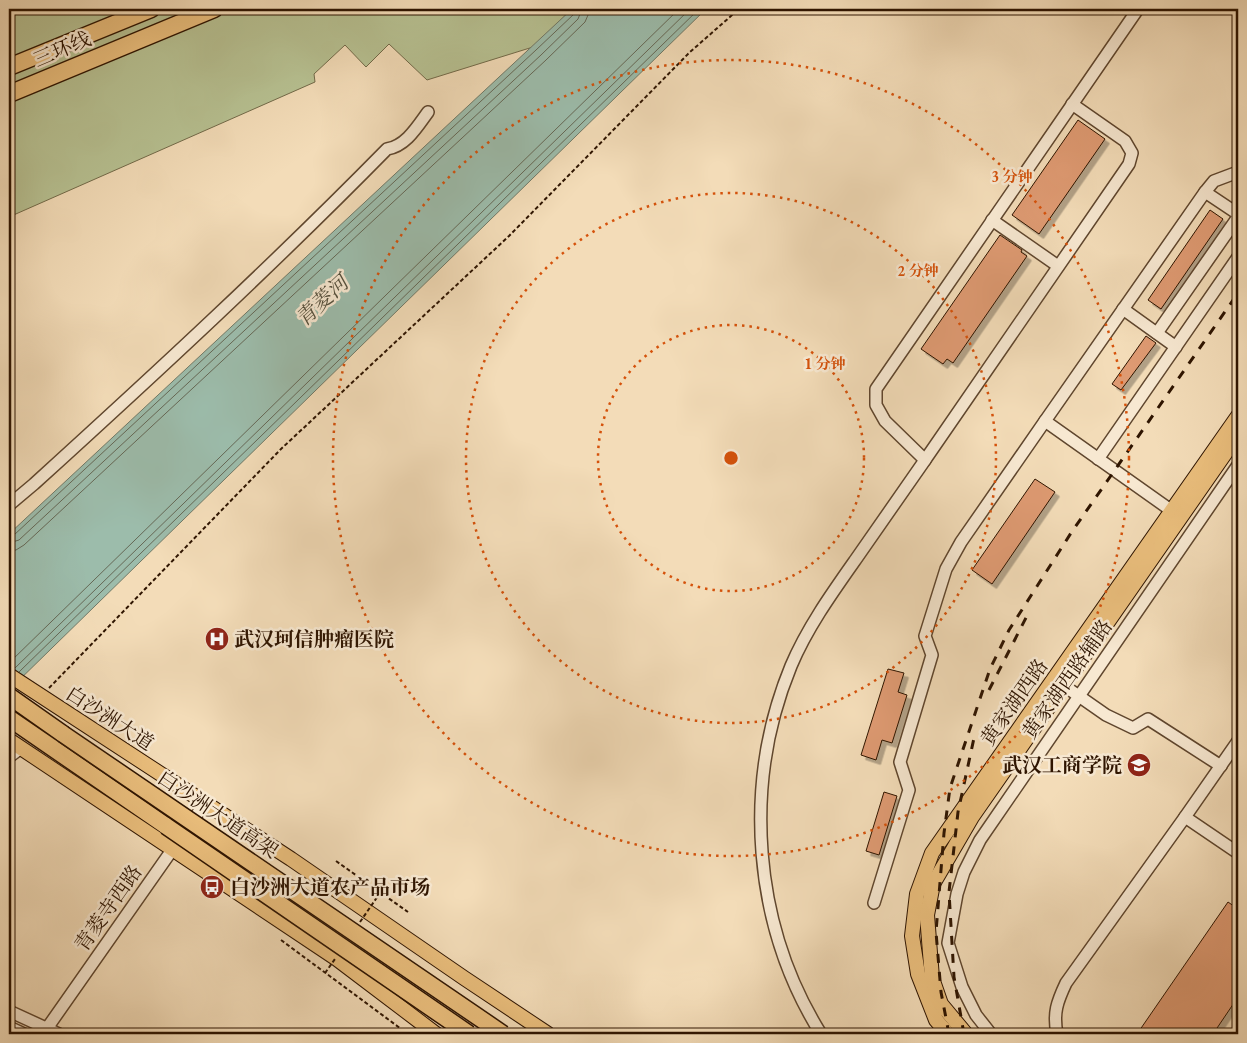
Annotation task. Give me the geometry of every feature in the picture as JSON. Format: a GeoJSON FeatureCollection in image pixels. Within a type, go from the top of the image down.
{"type":"FeatureCollection","features":[{"type":"Feature","properties":{"kind":"highway","name":"三环线"},"geometry":{"type":"LineString","coordinates":[[9,67],[151,9]]}},
{"type":"Feature","properties":{"kind":"highway","name":"三环线"},"geometry":{"type":"LineString","coordinates":[[9,94],[214,9]]}},
{"type":"Feature","properties":{"kind":"highway"},"geometry":{"type":"LineString","coordinates":[[9,58],[103,28]]}},
{"type":"Feature","properties":{"kind":"highway","name":"白沙洲大道高架"},"geometry":{"type":"LineString","coordinates":[[9,696],[503,1034]]}},
{"type":"Feature","properties":{"kind":"highway","name":"白沙洲大道高架"},"geometry":{"type":"LineString","coordinates":[[9,718],[469,1034]]}},
{"type":"Feature","properties":{"kind":"main road","name":"黄家湖西路"},"geometry":{"type":"LineString","coordinates":[[948,1034],[936,1020],[918,974],[912,936],[917,894],[932,853],[1238,416]]}},
{"type":"Feature","properties":{"kind":"main road","name":"黄家湖西路"},"geometry":{"type":"LineString","coordinates":[[966,1034],[941,1004],[932,978],[926,915],[933,884],[972,817],[1238,435]]}},
{"type":"Feature","properties":{"kind":"main road","name":"白沙洲大道"},"geometry":{"type":"LineString","coordinates":[[9,675],[291,858],[548,1034]]}},
{"type":"Feature","properties":{"kind":"main road"},"geometry":{"type":"LineString","coordinates":[[9,740],[337,959],[436,1034]]}},
{"type":"Feature","properties":{"kind":"street"},"geometry":{"type":"LineString","coordinates":[[925,460],[885,421],[876,405],[876,389],[1138,9]]}},
{"type":"Feature","properties":{"kind":"street"},"geometry":{"type":"LineString","coordinates":[[821,1034],[796,988],[785,960],[766,891],[760,837],[763,787],[767,749],[778,708],[792,666],[828,598],[1129,164],[1132,152],[1125,141],[1072,104]]}},
{"type":"Feature","properties":{"kind":"street"},"geometry":{"type":"LineString","coordinates":[[9,505],[183,348],[321,216],[387,149],[396,148],[410,136],[428,112]]}},
{"type":"Feature","properties":{"kind":"street"},"geometry":{"type":"LineString","coordinates":[[874,903],[909,790],[900,762],[932,655],[925,636],[946,569],[961,542],[1205,192],[1214,181],[1238,172]]}},
{"type":"Feature","properties":{"kind":"street"},"geometry":{"type":"LineString","coordinates":[[1157,333],[1238,216],[1205,192]]}},
{"type":"Feature","properties":{"kind":"street"},"geometry":{"type":"LineString","coordinates":[[992,220],[1058,266]]}},
{"type":"Feature","properties":{"kind":"street"},"geometry":{"type":"LineString","coordinates":[[1098,459],[1238,257]]}},
{"type":"Feature","properties":{"kind":"street"},"geometry":{"type":"LineString","coordinates":[[1199,274],[1217,287]]}},
{"type":"Feature","properties":{"kind":"street"},"geometry":{"type":"LineString","coordinates":[[1123,309],[1176,347]]}},
{"type":"Feature","properties":{"kind":"street"},"geometry":{"type":"LineString","coordinates":[[1045,421],[1172,511]]}},
{"type":"Feature","properties":{"kind":"street","name":"黄家湖西路辅路"},"geometry":{"type":"LineString","coordinates":[[992,1034],[976,1015],[962,987],[948,943],[957,894],[964,872],[980,840],[1238,465]]}},
{"type":"Feature","properties":{"kind":"street"},"geometry":{"type":"LineString","coordinates":[[1063,685],[1106,714],[1133,728],[1148,719],[1220,766]]}},
{"type":"Feature","properties":{"kind":"street"},"geometry":{"type":"LineString","coordinates":[[1057,1034],[1055,1026],[1056,1003],[1066,983],[1238,741]]}},
{"type":"Feature","properties":{"kind":"street"},"geometry":{"type":"LineString","coordinates":[[9,757],[21,748]]}},
{"type":"Feature","properties":{"kind":"street","name":"青菱寺西路"},"geometry":{"type":"LineString","coordinates":[[45,1031],[205,803]]}},
{"type":"Feature","properties":{"kind":"street"},"geometry":{"type":"LineString","coordinates":[[1185,817],[1238,853]]}},
{"type":"Feature","properties":{"kind":"street"},"geometry":{"type":"LineString","coordinates":[[9,1011],[45,1031],[59,1034]]}},
{"type":"Feature","properties":{"kind":"street"},"geometry":{"type":"LineString","coordinates":[[9,1027],[24,1034]]}},
{"type":"Feature","properties":{"kind":"path"},"geometry":{"type":"LineString","coordinates":[[36,694],[281,449],[509,236],[690,52],[739,9]]}},
{"type":"Feature","properties":{"kind":"path"},"geometry":{"type":"LineString","coordinates":[[336,861],[408,912]]}},
{"type":"Feature","properties":{"kind":"path"},"geometry":{"type":"LineString","coordinates":[[281,940],[408,1034]]}},
{"type":"Feature","properties":{"kind":"green space"},"geometry":{"type":"Polygon","coordinates":[[[9,9],[572,9],[533,47],[427,80],[389,44],[366,67],[345,45],[314,74],[315,82],[9,217],[9,9]]]}},
{"type":"Feature","properties":{"kind":"water","name":"青菱河"},"geometry":{"type":"Polygon","coordinates":[[[572,9],[706,9],[9,690],[9,534],[572,9]]]}},
{"type":"Feature","properties":{"kind":"building"},"geometry":{"type":"Polygon","coordinates":[[[1078,120],[1105,139],[1039,234],[1012,215],[1078,120]]]}},
{"type":"Feature","properties":{"kind":"building"},"geometry":{"type":"Polygon","coordinates":[[[1210,210],[1223,219],[1161,309],[1148,300],[1210,210]]]}},
{"type":"Feature","properties":{"kind":"building"},"geometry":{"type":"Polygon","coordinates":[[[1000,235],[1022,250],[1021,252],[1027,256],[953,363],[947,359],[943,364],[921,349],[1000,235]]]}},
{"type":"Feature","properties":{"kind":"building"},"geometry":{"type":"Polygon","coordinates":[[[1146,336],[1156,343],[1121,390],[1112,384],[1146,336]]]}},
{"type":"Feature","properties":{"kind":"building"},"geometry":{"type":"Polygon","coordinates":[[[1035,479],[1055,492],[992,584],[972,570],[1035,479]]]}},
{"type":"Feature","properties":{"kind":"building"},"geometry":{"type":"Polygon","coordinates":[[[888,669],[904,673],[898,692],[907,695],[892,743],[882,740],[876,760],[861,755],[888,669]]]}},
{"type":"Feature","properties":{"kind":"building"},"geometry":{"type":"Polygon","coordinates":[[[884,792],[897,796],[879,855],[866,851],[884,792]]]}},
{"type":"Feature","properties":{"kind":"building"},"geometry":{"type":"Polygon","coordinates":[[[1228,902],[1238,909],[1238,997],[1213,1034],[1137,1034],[1228,902]]]}},
{"type":"Feature","properties":{"kind":"railway"},"geometry":{"type":"LineString","coordinates":[[949,1034],[941,992],[936,932],[944,833],[950,788],[990,669],[1009,630],[1071,533],[1238,293]]}},
{"type":"Feature","properties":{"kind":"railway"},"geometry":{"type":"LineString","coordinates":[[989,690],[1030,610]]}},
{"type":"Feature","properties":{"kind":"railway"},"geometry":{"type":"LineString","coordinates":[[964,1034],[954,977],[949,892],[958,812],[974,738]]}},
{"type":"Feature","properties":{"kind":"place","name":"武汉珂信肿瘤医院"},"geometry":{"type":"Point","coordinates":[217,639]}},
{"type":"Feature","properties":{"kind":"place","name":"武汉工商学院"},"geometry":{"type":"Point","coordinates":[1139,765]}},
{"type":"Feature","properties":{"kind":"place","name":"白沙洲大道农产品市场"},"geometry":{"type":"Point","coordinates":[212,887]}}]}
